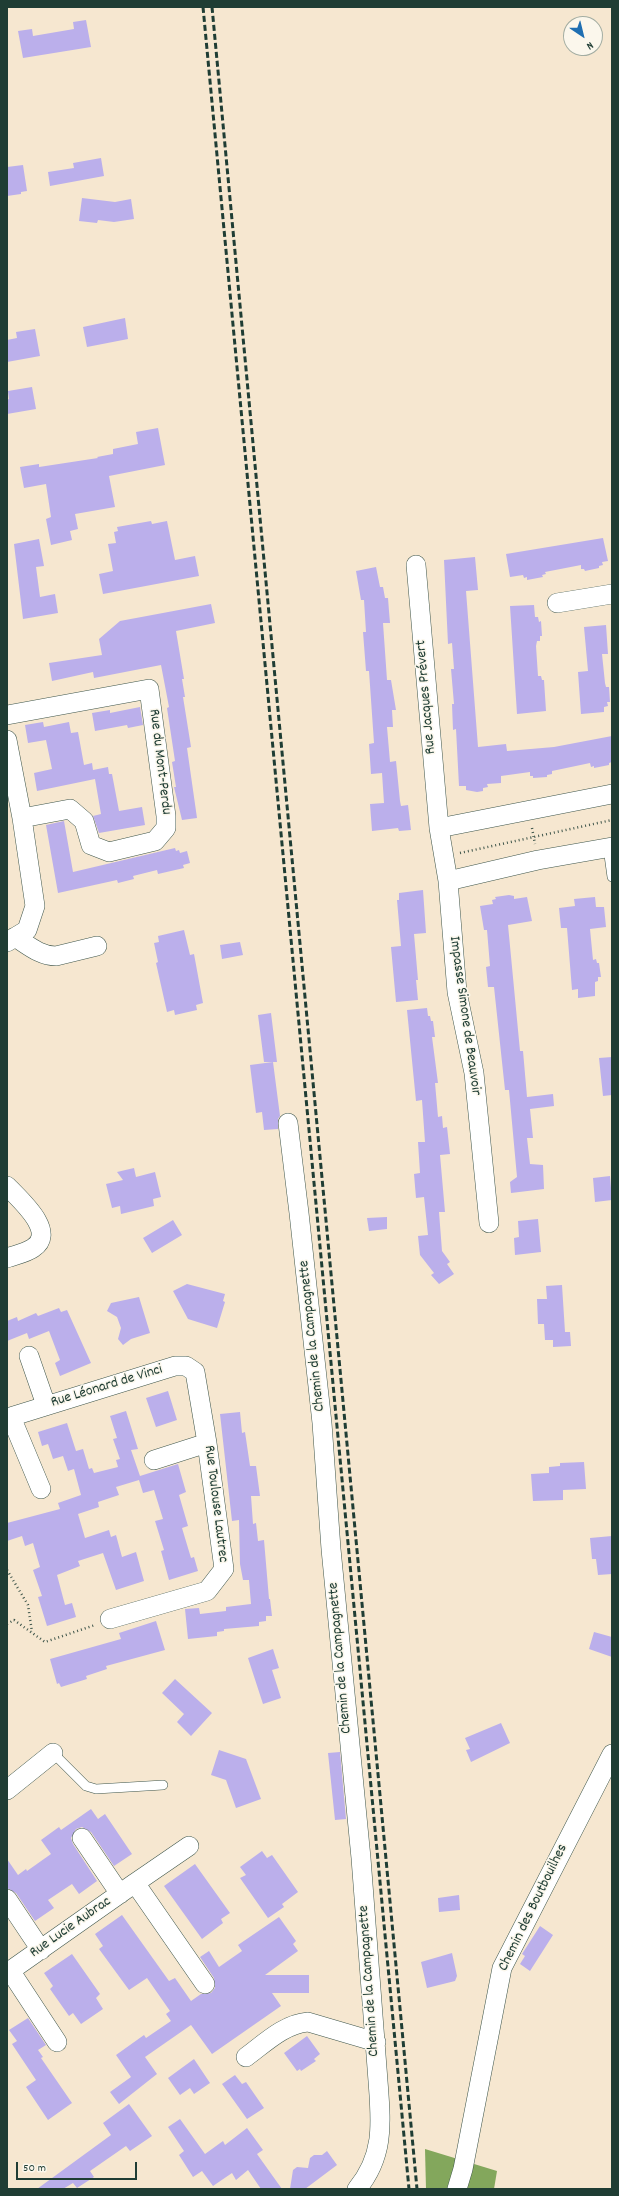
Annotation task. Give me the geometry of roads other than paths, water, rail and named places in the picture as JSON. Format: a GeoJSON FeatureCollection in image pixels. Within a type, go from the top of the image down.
{"type":"FeatureCollection","features":[{"type":"Feature","properties":{"kind":"street","name":"Rue Jacques Prévert"},"geometry":{"type":"LineString","coordinates":[[416,565],[439,828],[448,881]]}},
{"type":"Feature","properties":{"kind":"street"},"geometry":{"type":"LineString","coordinates":[[557,603],[612,594]]}},
{"type":"Feature","properties":{"kind":"street","name":"Rue du Mont-Perdu"},"geometry":{"type":"LineString","coordinates":[[7,715],[149,689],[166,816],[166,828],[155,841],[109,852],[91,845],[84,821],[70,809],[22,818]]}},
{"type":"Feature","properties":{"kind":"street"},"geometry":{"type":"LineString","coordinates":[[7,740],[22,818],[35,906],[16,936],[41,953],[49,956],[56,956],[97,946]]}},
{"type":"Feature","properties":{"kind":"street"},"geometry":{"type":"LineString","coordinates":[[439,828],[612,794]]}},
{"type":"Feature","properties":{"kind":"street"},"geometry":{"type":"LineString","coordinates":[[448,881],[538,860],[610,847]]}},
{"type":"Feature","properties":{"kind":"street","name":"Impasse Simone de Beauvoir"},"geometry":{"type":"LineString","coordinates":[[448,881],[457,992],[473,1065],[489,1223]]}},
{"type":"Feature","properties":{"kind":"street","name":"Chemin de la Campagnette"},"geometry":{"type":"LineString","coordinates":[[288,1123],[322,1423],[341,1670],[361,1858],[376,2042],[380,2115],[379,2145],[370,2172],[357,2189]]}},
{"type":"Feature","properties":{"kind":"street"},"geometry":{"type":"LineString","coordinates":[[7,1186],[39,1222],[42,1233],[39,1243],[35,1247],[7,1258]]}},
{"type":"Feature","properties":{"kind":"street"},"geometry":{"type":"LineString","coordinates":[[29,1356],[46,1406]]}},
{"type":"Feature","properties":{"kind":"street","name":"Rue Léonard de Vinci"},"geometry":{"type":"LineString","coordinates":[[9,1418],[175,1366],[186,1366],[195,1372],[198,1384]]}},
{"type":"Feature","properties":{"kind":"street","name":"Rue Toulouse Lautrec"},"geometry":{"type":"LineString","coordinates":[[110,1619],[207,1591],[224,1569],[198,1384]]}},
{"type":"Feature","properties":{"kind":"street"},"geometry":{"type":"LineString","coordinates":[[9,1418],[41,1489]]}},
{"type":"Feature","properties":{"kind":"street"},"geometry":{"type":"LineString","coordinates":[[154,1460],[207,1443]]}},
{"type":"Feature","properties":{"kind":"street"},"geometry":{"type":"LineString","coordinates":[[7,1790],[53,1752]]}},
{"type":"Feature","properties":{"kind":"street","name":"Chemin des Boutbouilhes"},"geometry":{"type":"LineString","coordinates":[[456,2189],[463,2169],[502,1968],[612,1754]]}},
{"type":"Feature","properties":{"kind":"street"},"geometry":{"type":"LineString","coordinates":[[82,1838],[127,1889],[205,1984]]}},
{"type":"Feature","properties":{"kind":"street","name":"Rue Lucie Aubrac"},"geometry":{"type":"LineString","coordinates":[[9,1972],[189,1846]]}},
{"type":"Feature","properties":{"kind":"street"},"geometry":{"type":"LineString","coordinates":[[7,1899],[41,1950]]}},
{"type":"Feature","properties":{"kind":"street"},"geometry":{"type":"LineString","coordinates":[[9,1972],[57,2042]]}},
{"type":"Feature","properties":{"kind":"street"},"geometry":{"type":"LineString","coordinates":[[246,2057],[275,2036],[300,2023],[316,2023],[376,2042]]}},
{"type":"Feature","properties":{"kind":"lane"},"geometry":{"type":"LineString","coordinates":[[610,847],[612,878]]}},
{"type":"Feature","properties":{"kind":"lane"},"geometry":{"type":"LineString","coordinates":[[53,1752],[86,1786],[96,1790],[163,1785]]}},
{"type":"Feature","properties":{"kind":"railway"},"geometry":{"type":"LineString","coordinates":[[203,7],[409,2189]]}},
{"type":"Feature","properties":{"kind":"railway"},"geometry":{"type":"LineString","coordinates":[[212,7],[417,2189]]}}]}
